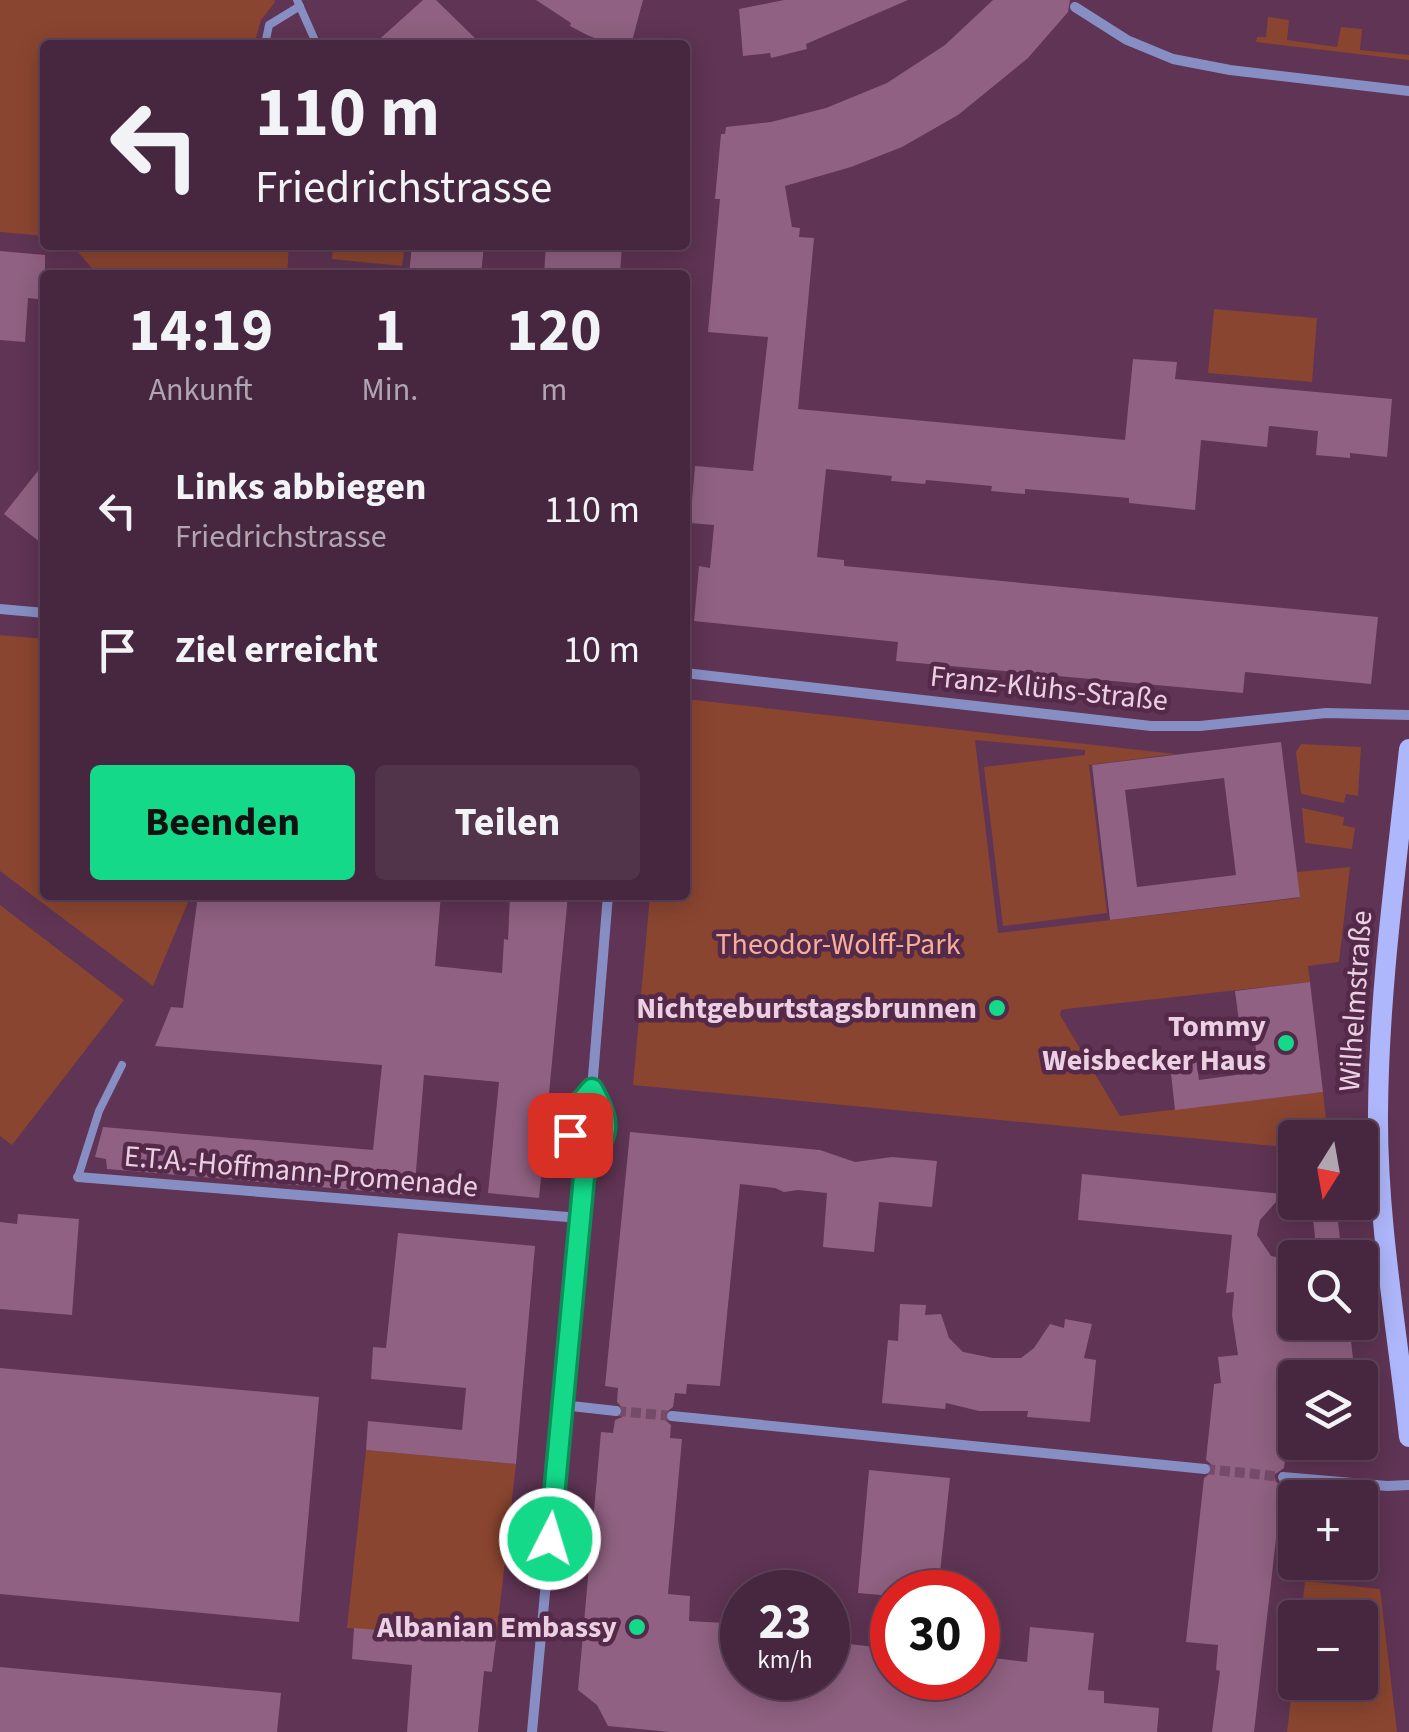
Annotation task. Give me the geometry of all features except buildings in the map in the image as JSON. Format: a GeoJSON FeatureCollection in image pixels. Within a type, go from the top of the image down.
{"type":"FeatureCollection","features":[{"type":"Feature","properties":{"kind":"main road","name":"Wilhelmstraße"},"geometry":{"type":"LineString","coordinates":[[1409,749],[1384,969],[1378,1114],[1380,1173],[1409,1437]]}},
{"type":"Feature","properties":{"kind":"street"},"geometry":{"type":"LineString","coordinates":[[1075,7],[1127,40],[1173,59],[1230,70],[1409,91]]}},
{"type":"Feature","properties":{"kind":"street"},"geometry":{"type":"LineString","coordinates":[[0,609],[40,612]]}},
{"type":"Feature","properties":{"kind":"street","name":"Franz-Klühs-Straße"},"geometry":{"type":"LineString","coordinates":[[690,674],[1152,726],[1200,726],[1326,713],[1409,715]]}},
{"type":"Feature","properties":{"kind":"street"},"geometry":{"type":"LineString","coordinates":[[532,1732],[585,1166],[605,1138],[607,1118],[592,1089],[608,900]]}},
{"type":"Feature","properties":{"kind":"street"},"geometry":{"type":"LineString","coordinates":[[585,1166],[570,1135],[572,1112],[592,1089]]}},
{"type":"Feature","properties":{"kind":"street","name":"E.T.A.-Hoffmann-Promenade"},"geometry":{"type":"LineString","coordinates":[[78,1178],[580,1218]]}},
{"type":"Feature","properties":{"kind":"street"},"geometry":{"type":"LineString","coordinates":[[562,1406],[616,1411]]}},
{"type":"Feature","properties":{"kind":"street"},"geometry":{"type":"LineString","coordinates":[[672,1416],[1205,1469]]}},
{"type":"Feature","properties":{"kind":"street"},"geometry":{"type":"LineString","coordinates":[[1283,1478],[1409,1485]]}},
{"type":"Feature","properties":{"kind":"lane"},"geometry":{"type":"LineString","coordinates":[[266,40],[269,24],[298,3],[315,40]]}},
{"type":"Feature","properties":{"kind":"lane"},"geometry":{"type":"LineString","coordinates":[[78,1178],[99,1111],[122,1064]]}},
{"type":"Feature","properties":{"kind":"green space"},"geometry":{"type":"Polygon","coordinates":[[[0,0],[274,0],[261,20],[255,40],[40,40],[40,236],[0,232],[0,0]]]}},
{"type":"Feature","properties":{"kind":"green space"},"geometry":{"type":"Polygon","coordinates":[[[1268,17],[1289,20],[1287,40],[1337,47],[1341,27],[1362,29],[1360,50],[1409,55],[1409,60],[1256,42],[1257,37],[1266,37],[1268,17]]]}},
{"type":"Feature","properties":{"kind":"green space"},"geometry":{"type":"Polygon","coordinates":[[[76,250],[289,250],[287,270],[93,270],[76,250]]]}},
{"type":"Feature","properties":{"kind":"green space"},"geometry":{"type":"Polygon","coordinates":[[[333,250],[404,250],[402,266],[332,259],[333,250]]]}},
{"type":"Feature","properties":{"kind":"green space"},"geometry":{"type":"Polygon","coordinates":[[[1214,309],[1317,318],[1312,382],[1208,373],[1214,309]]]}},
{"type":"Feature","properties":{"kind":"green space"},"geometry":{"type":"Polygon","coordinates":[[[0,635],[40,639],[40,900],[189,900],[153,986],[0,871],[0,635]]]}},
{"type":"Feature","properties":{"kind":"green space","name":"Theodor-Wolff-Park"},"geometry":{"type":"Polygon","coordinates":[[[690,700],[1175,754],[1089,765],[1107,913],[1003,926],[984,767],[1085,755],[1085,750],[975,740],[998,933],[1299,898],[1297,872],[1350,867],[1339,962],[1308,966],[1310,982],[1061,1010],[1060,1015],[1120,1116],[1323,1092],[1326,1120],[1278,1120],[1278,1146],[633,1085],[650,900],[690,900],[690,700]]]}},
{"type":"Feature","properties":{"kind":"green space"},"geometry":{"type":"Polygon","coordinates":[[[1301,744],[1361,747],[1358,796],[1346,794],[1344,803],[1301,794],[1296,752],[1301,744]]]}},
{"type":"Feature","properties":{"kind":"green space"},"geometry":{"type":"Polygon","coordinates":[[[1302,808],[1344,817],[1343,825],[1355,828],[1352,849],[1305,843],[1302,808]]]}},
{"type":"Feature","properties":{"kind":"green space"},"geometry":{"type":"Polygon","coordinates":[[[0,905],[124,1000],[12,1145],[0,1136],[0,905]]]}},
{"type":"Feature","properties":{"kind":"green space"},"geometry":{"type":"Polygon","coordinates":[[[366,1450],[516,1464],[496,1640],[347,1628],[366,1450]]]}},
{"type":"Feature","properties":{"kind":"green space"},"geometry":{"type":"Polygon","coordinates":[[[1305,1581],[1380,1589],[1397,1732],[1287,1732],[1291,1700],[1378,1700],[1378,1600],[1303,1600],[1305,1581]]]}},
{"type":"Feature","properties":{"kind":"tunnel"},"geometry":{"type":"LineString","coordinates":[[616,1411],[672,1416]]}},
{"type":"Feature","properties":{"kind":"tunnel"},"geometry":{"type":"LineString","coordinates":[[1205,1469],[1283,1477]]}},
{"type":"Feature","properties":{"kind":"place","name":"Nichtgeburtstagsbrunnen"},"geometry":{"type":"Point","coordinates":[997,1008]}},
{"type":"Feature","properties":{"kind":"place","name":"Tommy Weisbecker Haus"},"geometry":{"type":"Point","coordinates":[1286,1043]}},
{"type":"Feature","properties":{"kind":"place","name":"Albanian Embassy"},"geometry":{"type":"Point","coordinates":[637,1627]}},
{"type":"Feature","properties":{"kind":"route"},"geometry":{"type":"LineString","coordinates":[[550,1539],[585,1166],[605,1138],[607,1118],[592,1089],[572,1112],[570,1135]]}}]}
